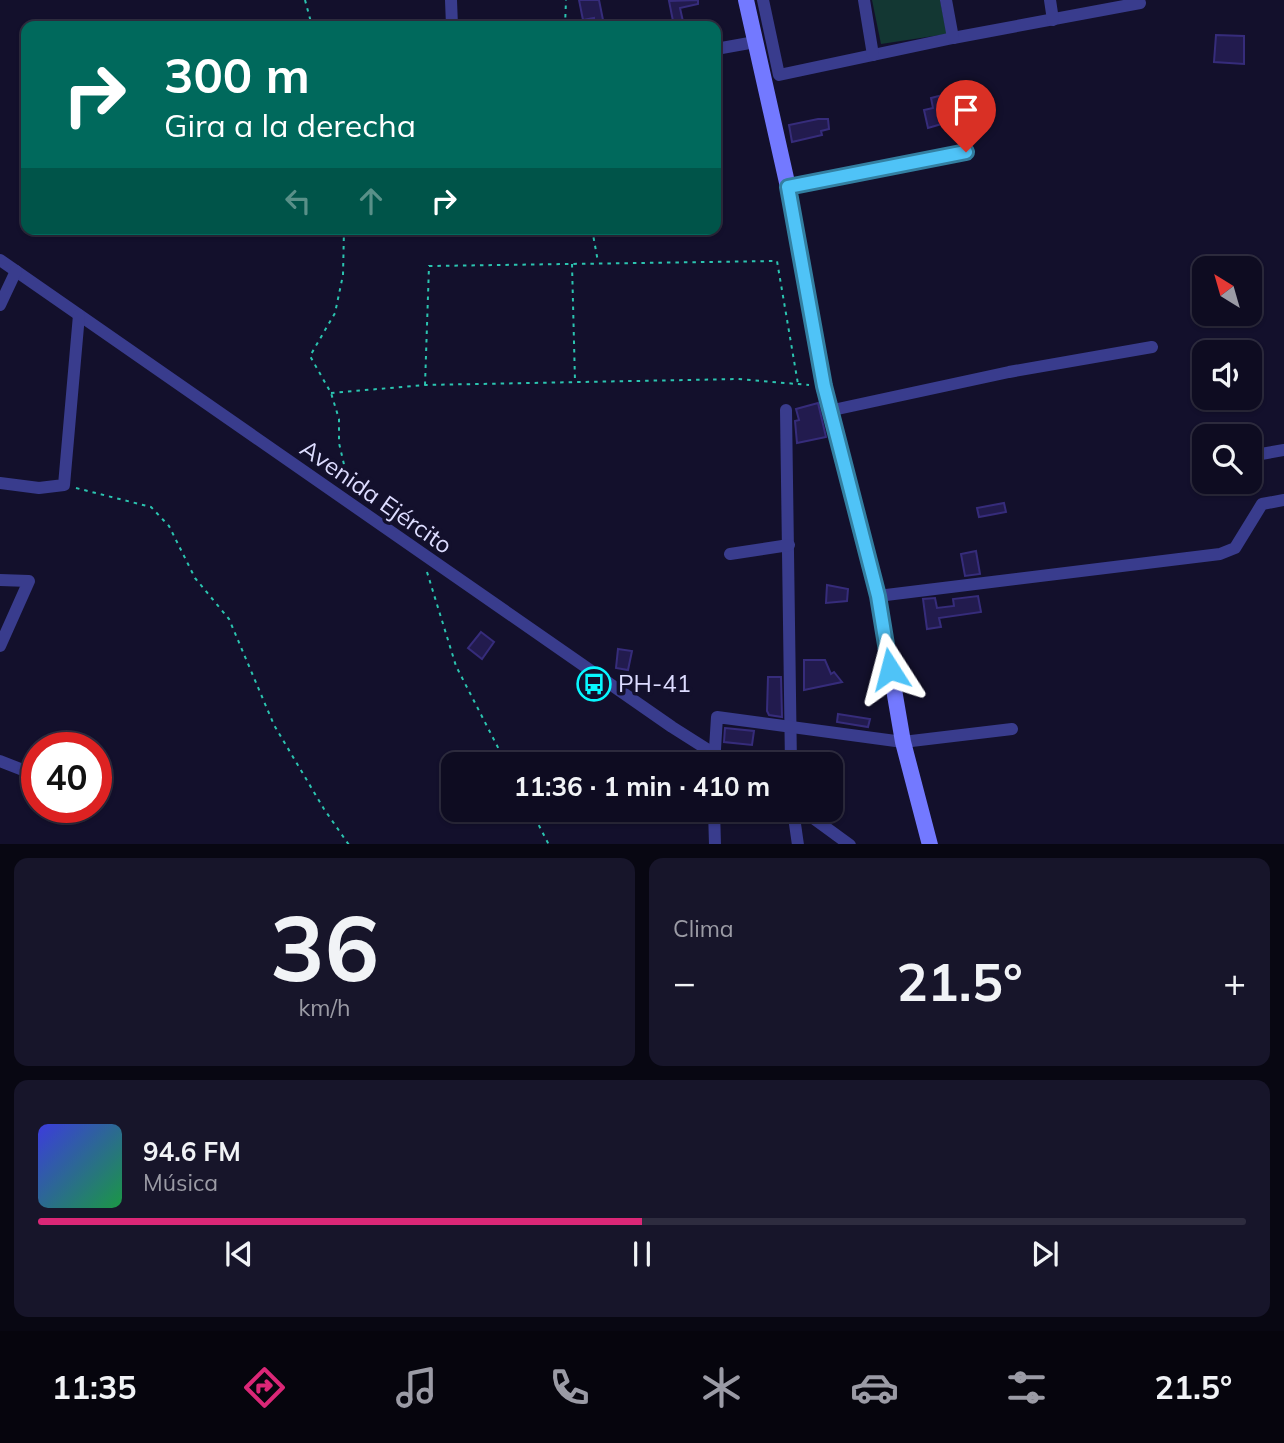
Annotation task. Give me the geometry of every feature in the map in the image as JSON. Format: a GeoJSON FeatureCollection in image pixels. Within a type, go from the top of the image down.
{"type":"FeatureCollection","features":[{"type":"Feature","properties":{"kind":"street"},"geometry":{"type":"LineString","coordinates":[[451,0],[452,21]]}},
{"type":"Feature","properties":{"kind":"street"},"geometry":{"type":"LineString","coordinates":[[746,0],[788,187],[824,386],[833,410],[878,596],[902,741],[930,844]]}},
{"type":"Feature","properties":{"kind":"street"},"geometry":{"type":"LineString","coordinates":[[763,0],[779,75],[953,37],[1140,3]]}},
{"type":"Feature","properties":{"kind":"street"},"geometry":{"type":"LineString","coordinates":[[864,0],[873,55]]}},
{"type":"Feature","properties":{"kind":"street"},"geometry":{"type":"LineString","coordinates":[[946,0],[953,37]]}},
{"type":"Feature","properties":{"kind":"street"},"geometry":{"type":"LineString","coordinates":[[1049,0],[1053,20]]}},
{"type":"Feature","properties":{"kind":"street"},"geometry":{"type":"LineString","coordinates":[[721,48],[755,42]]}},
{"type":"Feature","properties":{"kind":"street"},"geometry":{"type":"LineString","coordinates":[[788,187],[966,152]]}},
{"type":"Feature","properties":{"kind":"street","name":"Avenida Ejército"},"geometry":{"type":"LineString","coordinates":[[0,260],[704,752]]}},
{"type":"Feature","properties":{"kind":"street"},"geometry":{"type":"LineString","coordinates":[[0,305],[16,271]]}},
{"type":"Feature","properties":{"kind":"street"},"geometry":{"type":"LineString","coordinates":[[0,483],[39,488],[64,485],[79,315]]}},
{"type":"Feature","properties":{"kind":"street"},"geometry":{"type":"LineString","coordinates":[[833,410],[1009,372],[1152,348]]}},
{"type":"Feature","properties":{"kind":"street"},"geometry":{"type":"LineString","coordinates":[[786,410],[791,752]]}},
{"type":"Feature","properties":{"kind":"street"},"geometry":{"type":"LineString","coordinates":[[1262,454],[1284,450]]}},
{"type":"Feature","properties":{"kind":"street"},"geometry":{"type":"LineString","coordinates":[[878,596],[1220,554],[1235,548],[1262,504],[1284,500]]}},
{"type":"Feature","properties":{"kind":"street"},"geometry":{"type":"LineString","coordinates":[[730,554],[789,545]]}},
{"type":"Feature","properties":{"kind":"street"},"geometry":{"type":"LineString","coordinates":[[0,580],[29,581],[0,646]]}},
{"type":"Feature","properties":{"kind":"street"},"geometry":{"type":"LineString","coordinates":[[714,752],[717,717],[902,741],[1012,729]]}},
{"type":"Feature","properties":{"kind":"street"},"geometry":{"type":"LineString","coordinates":[[0,761],[21,769]]}},
{"type":"Feature","properties":{"kind":"street"},"geometry":{"type":"LineString","coordinates":[[714,822],[715,844]]}},
{"type":"Feature","properties":{"kind":"street"},"geometry":{"type":"LineString","coordinates":[[795,822],[798,844]]}},
{"type":"Feature","properties":{"kind":"street"},"geometry":{"type":"LineString","coordinates":[[818,822],[849,844]]}},
{"type":"Feature","properties":{"kind":"path"},"geometry":{"type":"LineString","coordinates":[[305,0],[311,21]]}},
{"type":"Feature","properties":{"kind":"path"},"geometry":{"type":"LineString","coordinates":[[565,21],[566,0]]}},
{"type":"Feature","properties":{"kind":"path"},"geometry":{"type":"LineString","coordinates":[[344,235],[343,275],[335,313],[310,356],[331,393],[339,419],[339,443],[355,508]]}},
{"type":"Feature","properties":{"kind":"path"},"geometry":{"type":"LineString","coordinates":[[593,235],[598,263]]}},
{"type":"Feature","properties":{"kind":"path"},"geometry":{"type":"LineString","coordinates":[[425,385],[429,266],[777,261],[799,384]]}},
{"type":"Feature","properties":{"kind":"path"},"geometry":{"type":"LineString","coordinates":[[572,263],[575,382]]}},
{"type":"Feature","properties":{"kind":"path"},"geometry":{"type":"LineString","coordinates":[[331,393],[425,385],[738,379],[824,386]]}},
{"type":"Feature","properties":{"kind":"path"},"geometry":{"type":"LineString","coordinates":[[64,485],[151,507],[169,526],[195,578],[229,619],[274,725],[348,844]]}},
{"type":"Feature","properties":{"kind":"path"},"geometry":{"type":"LineString","coordinates":[[422,554],[456,666],[500,752]]}},
{"type":"Feature","properties":{"kind":"path"},"geometry":{"type":"LineString","coordinates":[[537,822],[548,844]]}},
{"type":"Feature","properties":{"kind":"green space"},"geometry":{"type":"Polygon","coordinates":[[[872,0],[940,0],[947,34],[881,44],[872,0]]]}},
{"type":"Feature","properties":{"kind":"building"},"geometry":{"type":"Polygon","coordinates":[[[579,0],[599,0],[603,21],[594,21],[594,18],[583,20],[579,0]]]}},
{"type":"Feature","properties":{"kind":"building"},"geometry":{"type":"Polygon","coordinates":[[[698,0],[698,4],[680,8],[683,21],[673,21],[669,1],[698,0]]]}},
{"type":"Feature","properties":{"kind":"building"},"geometry":{"type":"Polygon","coordinates":[[[1216,35],[1244,36],[1244,64],[1214,62],[1216,35]]]}},
{"type":"Feature","properties":{"kind":"building"},"geometry":{"type":"Polygon","coordinates":[[[943,95],[946,106],[941,107],[945,123],[928,128],[924,110],[933,108],[931,98],[943,95]]]}},
{"type":"Feature","properties":{"kind":"building"},"geometry":{"type":"Polygon","coordinates":[[[828,119],[829,129],[821,131],[822,135],[792,142],[789,125],[828,119]]]}},
{"type":"Feature","properties":{"kind":"building"},"geometry":{"type":"Polygon","coordinates":[[[818,403],[826,437],[797,443],[795,421],[799,420],[796,409],[818,403]]]}},
{"type":"Feature","properties":{"kind":"building"},"geometry":{"type":"Polygon","coordinates":[[[1004,503],[1006,512],[979,517],[977,508],[1004,503]]]}},
{"type":"Feature","properties":{"kind":"building"},"geometry":{"type":"Polygon","coordinates":[[[976,551],[980,574],[965,576],[961,554],[976,551]]]}},
{"type":"Feature","properties":{"kind":"building"},"geometry":{"type":"Polygon","coordinates":[[[827,585],[848,589],[847,601],[826,603],[827,585]]]}},
{"type":"Feature","properties":{"kind":"building"},"geometry":{"type":"Polygon","coordinates":[[[978,596],[981,612],[939,618],[941,627],[927,629],[923,599],[935,598],[937,608],[954,606],[953,599],[978,596]]]}},
{"type":"Feature","properties":{"kind":"building"},"geometry":{"type":"Polygon","coordinates":[[[481,632],[494,642],[482,659],[468,648],[481,632]]]}},
{"type":"Feature","properties":{"kind":"building"},"geometry":{"type":"Polygon","coordinates":[[[618,649],[632,651],[628,670],[616,668],[618,649]]]}},
{"type":"Feature","properties":{"kind":"building"},"geometry":{"type":"Polygon","coordinates":[[[804,660],[825,660],[831,674],[834,672],[842,682],[804,690],[804,660]]]}},
{"type":"Feature","properties":{"kind":"building"},"geometry":{"type":"Polygon","coordinates":[[[768,677],[781,677],[782,717],[769,715],[767,711],[768,677]]]}},
{"type":"Feature","properties":{"kind":"building"},"geometry":{"type":"Polygon","coordinates":[[[838,714],[870,719],[868,727],[837,722],[838,714]]]}},
{"type":"Feature","properties":{"kind":"building"},"geometry":{"type":"Polygon","coordinates":[[[725,728],[754,731],[752,745],[724,742],[725,728]]]}},
{"type":"Feature","properties":{"kind":"place","name":"PH-41"},"geometry":{"type":"Point","coordinates":[594,684]}},
{"type":"Feature","properties":{"kind":"route"},"geometry":{"type":"LineString","coordinates":[[890,669],[878,596],[833,410],[824,386],[788,187],[966,152]]}}]}
